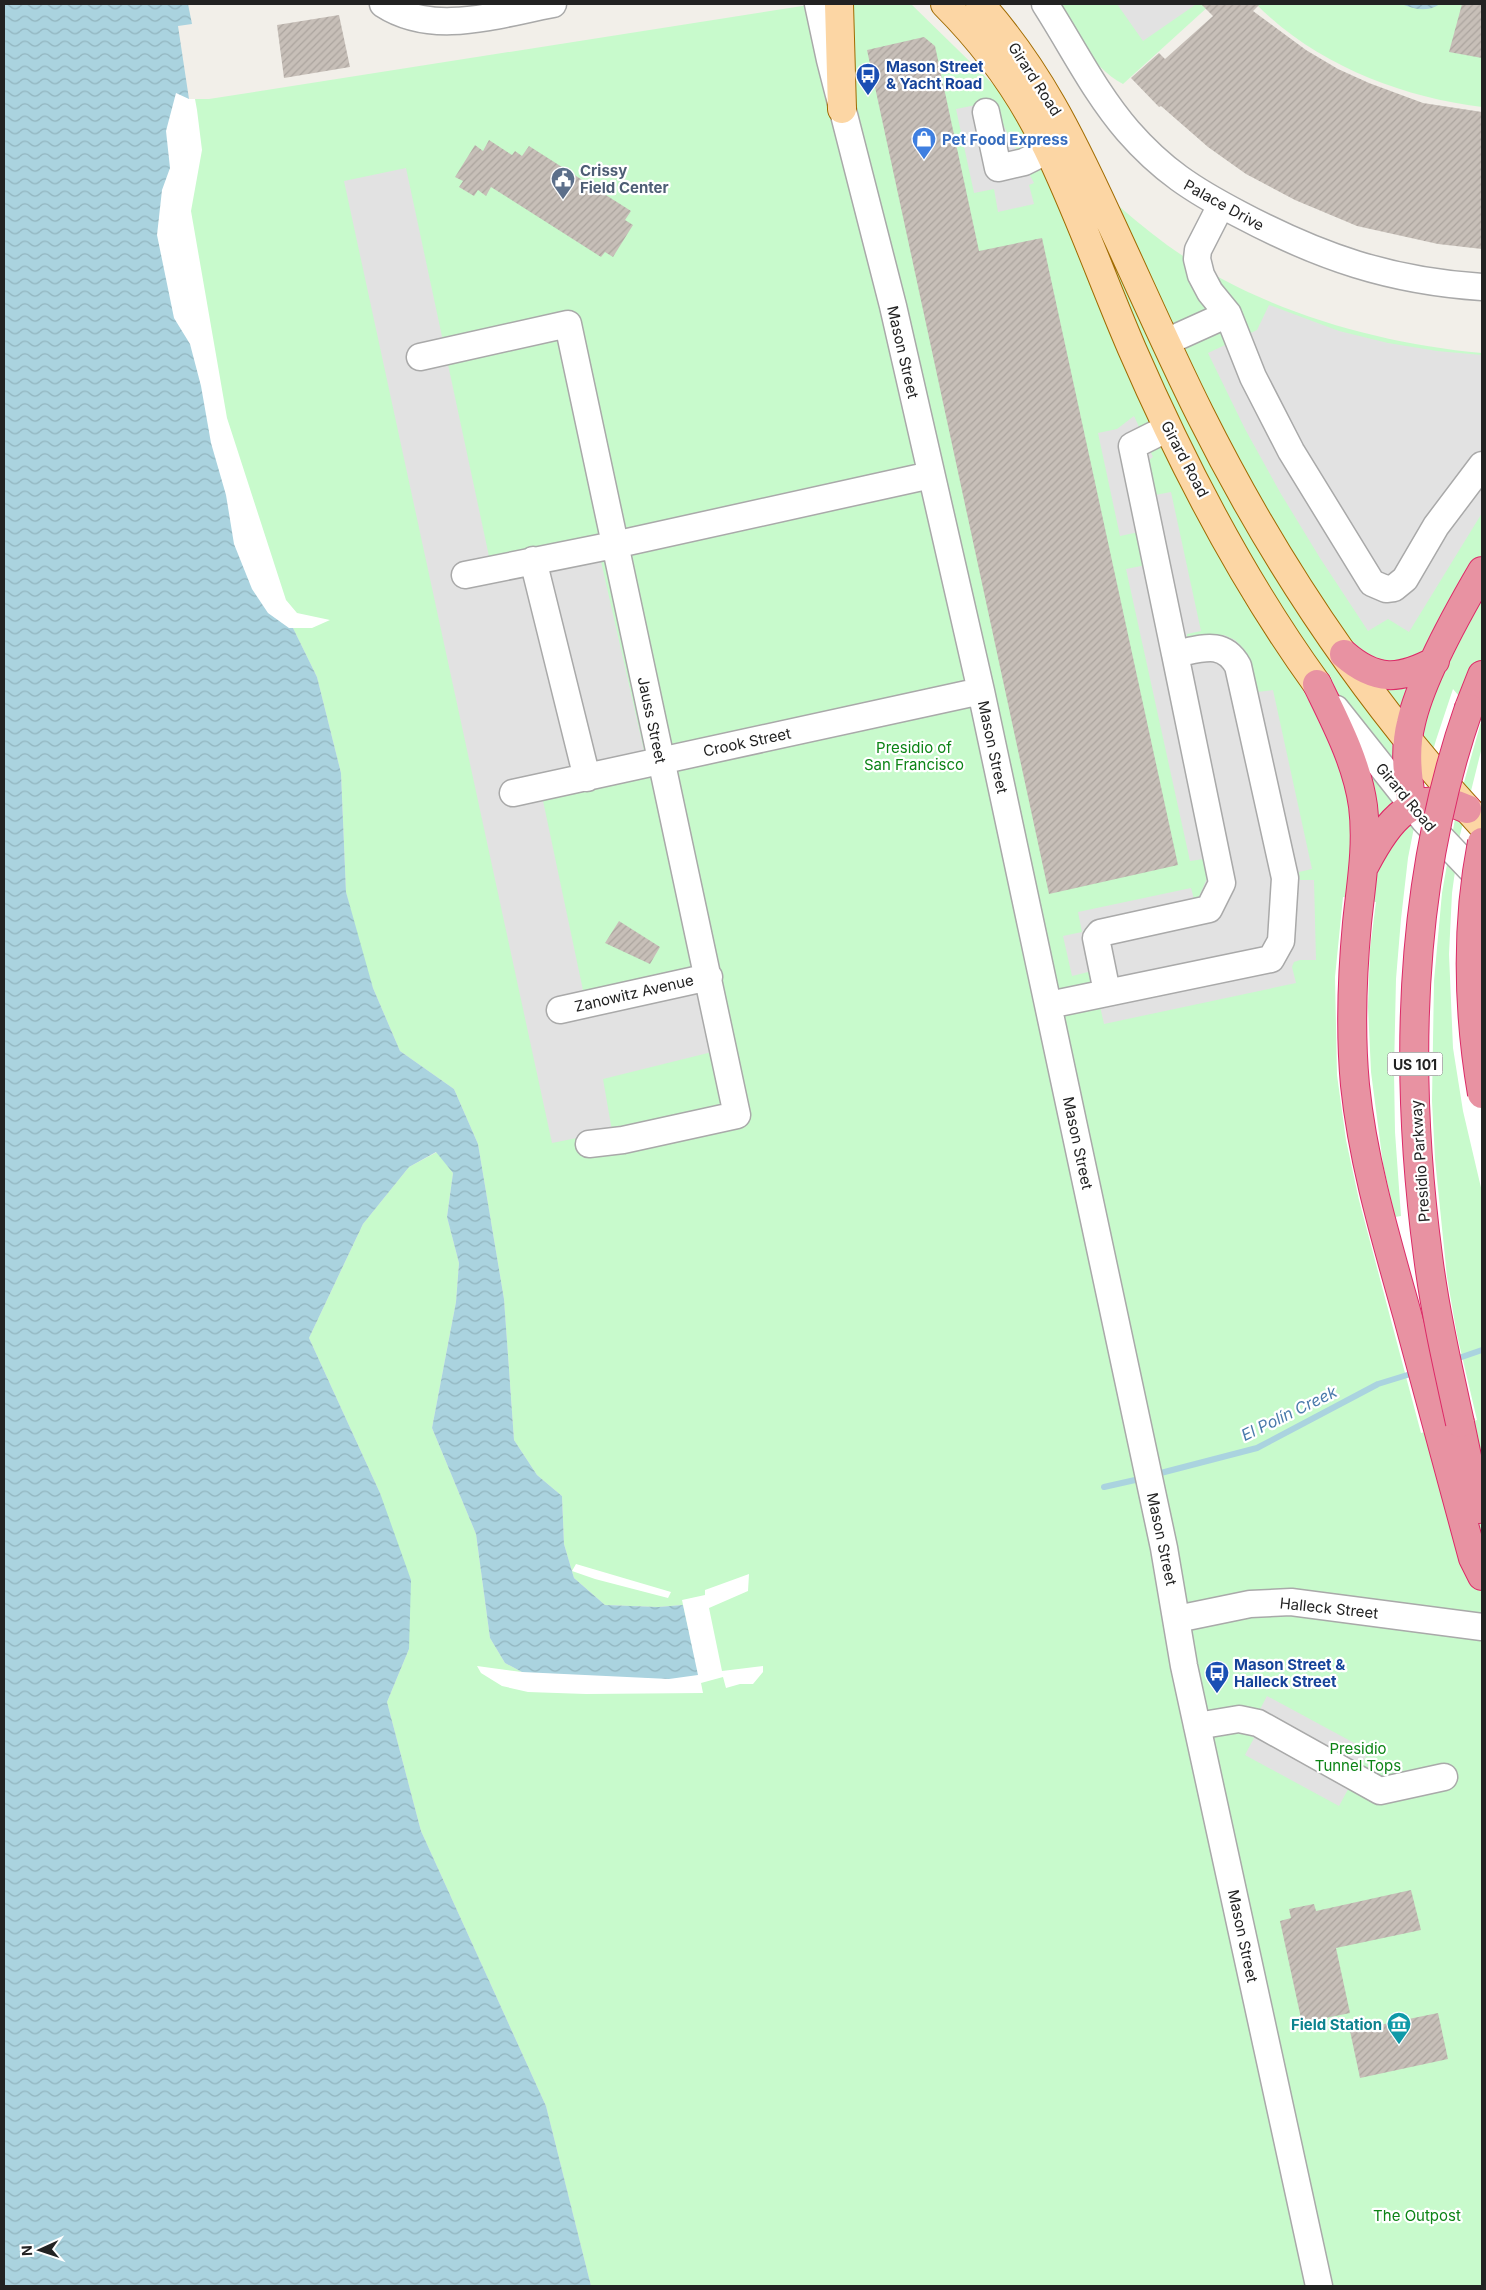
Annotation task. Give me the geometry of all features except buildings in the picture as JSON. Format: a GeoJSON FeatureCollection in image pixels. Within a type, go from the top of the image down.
{"type":"FeatureCollection","features":[{"type":"Feature","properties":{"kind":"highway"},"geometry":{"type":"LineString","coordinates":[[1412,806],[1407,762],[1408,739],[1415,710],[1435,661],[1482,571]]}},
{"type":"Feature","properties":{"kind":"highway"},"geometry":{"type":"LineString","coordinates":[[1344,654],[1360,666],[1388,676],[1410,674],[1435,661]]}},
{"type":"Feature","properties":{"kind":"highway","name":"Presidio Parkway"},"geometry":{"type":"LineString","coordinates":[[1482,675],[1452,758],[1431,849],[1422,926],[1415,1042],[1416,1128],[1427,1248],[1440,1330],[1449,1426],[1482,1530]]}},
{"type":"Feature","properties":{"kind":"highway"},"geometry":{"type":"LineString","coordinates":[[1317,684],[1341,734],[1358,784],[1364,816],[1364,866],[1352,1004],[1353,1050],[1358,1108],[1377,1204],[1449,1426],[1474,1558],[1482,1576]]}},
{"type":"Feature","properties":{"kind":"highway"},"geometry":{"type":"LineString","coordinates":[[1364,866],[1386,828],[1412,806],[1430,800],[1450,801],[1475,817]]}},
{"type":"Feature","properties":{"kind":"highway"},"geometry":{"type":"LineString","coordinates":[[1482,842],[1473,914],[1471,970],[1474,1035],[1482,1094]]}},
{"type":"Feature","properties":{"kind":"main road"},"geometry":{"type":"LineString","coordinates":[[839,4],[842,109]]}},
{"type":"Feature","properties":{"kind":"main road","name":"Girard Road"},"geometry":{"type":"LineString","coordinates":[[945,4],[1002,72],[1024,105],[1048,150],[1128,340],[1168,428],[1280,634],[1317,684]]}},
{"type":"Feature","properties":{"kind":"main road","name":"Girard Road"},"geometry":{"type":"LineString","coordinates":[[980,4],[1023,58],[1060,118],[1203,420],[1244,496],[1284,563],[1344,654],[1408,739],[1475,817]]}},
{"type":"Feature","properties":{"kind":"street"},"geometry":{"type":"LineString","coordinates":[[383,4],[415,18],[437,22],[464,20],[553,4]]}},
{"type":"Feature","properties":{"kind":"street","name":"Mason Street"},"geometry":{"type":"LineString","coordinates":[[818,4],[842,109],[883,261],[981,691],[1142,1444],[1197,1726],[1319,2286]]}},
{"type":"Feature","properties":{"kind":"street","name":"Palace Drive"},"geometry":{"type":"LineString","coordinates":[[1046,4],[1098,90],[1126,129],[1179,180],[1221,205],[1308,248],[1354,265],[1420,280],[1482,287]]}},
{"type":"Feature","properties":{"kind":"street"},"geometry":{"type":"LineString","coordinates":[[986,112],[998,168],[1024,162],[1048,150]]}},
{"type":"Feature","properties":{"kind":"street"},"geometry":{"type":"LineString","coordinates":[[1221,205],[1201,242],[1197,259],[1205,284],[1228,314],[1253,377],[1291,451],[1367,576],[1379,588],[1394,588],[1405,579],[1436,526],[1482,465]]}},
{"type":"Feature","properties":{"kind":"street"},"geometry":{"type":"LineString","coordinates":[[1166,342],[1228,314]]}},
{"type":"Feature","properties":{"kind":"street","name":"Jauss Street"},"geometry":{"type":"LineString","coordinates":[[420,357],[568,324],[737,1115],[623,1140],[589,1144]]}},
{"type":"Feature","properties":{"kind":"street"},"geometry":{"type":"LineString","coordinates":[[1107,992],[1096,938],[1100,933],[1209,909],[1222,883],[1132,446],[1168,428]]}},
{"type":"Feature","properties":{"kind":"street"},"geometry":{"type":"LineString","coordinates":[[465,575],[614,545],[931,475]]}},
{"type":"Feature","properties":{"kind":"street"},"geometry":{"type":"LineString","coordinates":[[534,560],[587,778]]}},
{"type":"Feature","properties":{"kind":"street"},"geometry":{"type":"LineString","coordinates":[[1049,1005],[1271,959],[1281,941],[1285,878],[1238,666],[1232,654],[1222,649],[1207,648],[1175,654]]}},
{"type":"Feature","properties":{"kind":"street","name":"Girard Road"},"geometry":{"type":"LineString","coordinates":[[1317,684],[1412,806],[1482,881]]}},
{"type":"Feature","properties":{"kind":"street","name":"Crook Street"},"geometry":{"type":"LineString","coordinates":[[513,793],[981,691]]}},
{"type":"Feature","properties":{"kind":"street","name":"Zanowitz Avenue"},"geometry":{"type":"LineString","coordinates":[[560,1010],[708,977]]}},
{"type":"Feature","properties":{"kind":"street","name":"Halleck Street"},"geometry":{"type":"LineString","coordinates":[[1177,1619],[1250,1604],[1291,1602],[1482,1627]]}},
{"type":"Feature","properties":{"kind":"street"},"geometry":{"type":"LineString","coordinates":[[1197,1726],[1239,1718],[1258,1723],[1380,1791],[1444,1777]]}},
{"type":"Feature","properties":{"kind":"green space","name":"Presidio of San Francisco"},"geometry":{"type":"Polygon","coordinates":[[[815,4],[911,4],[1119,206],[1167,245],[1202,268],[1277,305],[1317,319],[1400,341],[1482,353],[1482,2286],[591,2286],[546,2106],[421,1831],[387,1702],[409,1649],[380,1493],[309,1338],[363,1224],[409,1167],[437,1152],[453,1173],[447,1217],[459,1263],[456,1302],[432,1428],[476,1534],[490,1638],[505,1663],[535,1679],[683,1605],[658,1607],[605,1605],[574,1578],[564,1544],[562,1496],[537,1475],[514,1440],[504,1299],[478,1144],[454,1089],[400,1051],[373,988],[363,960],[346,892],[341,773],[317,677],[293,628],[235,480],[182,206],[189,99],[209,99],[815,4]]]}},
{"type":"Feature","properties":{"kind":"green space"},"geometry":{"type":"Polygon","coordinates":[[[1059,4],[1211,4],[1123,84],[1112,77],[1093,59],[1059,4]]]}},
{"type":"Feature","properties":{"kind":"green space"},"geometry":{"type":"Polygon","coordinates":[[[1256,4],[1482,4],[1482,107],[1420,95],[1360,74],[1305,44],[1279,25],[1256,4]]]}},
{"type":"Feature","properties":{"kind":"shaded area"},"geometry":{"type":"Polygon","coordinates":[[[1117,4],[1195,4],[1195,5],[1143,41],[1117,4]]]}},
{"type":"Feature","properties":{"kind":"shaded area"},"geometry":{"type":"Polygon","coordinates":[[[991,102],[1034,183],[1029,185],[1034,204],[998,212],[994,189],[974,193],[956,109],[991,102]]]}},
{"type":"Feature","properties":{"kind":"shaded area"},"geometry":{"type":"Polygon","coordinates":[[[406,168],[490,561],[600,557],[645,755],[538,777],[588,1014],[699,989],[712,1052],[603,1079],[612,1131],[552,1143],[344,181],[406,168]]]}},
{"type":"Feature","properties":{"kind":"shaded area"},"geometry":{"type":"Polygon","coordinates":[[[1269,305],[1339,331],[1388,343],[1437,351],[1482,355],[1482,513],[1409,632],[1388,619],[1368,631],[1281,494],[1245,429],[1208,353],[1257,330],[1269,305]]]}},
{"type":"Feature","properties":{"kind":"shaded area"},"geometry":{"type":"Polygon","coordinates":[[[1134,416],[1153,457],[1148,461],[1155,495],[1171,492],[1201,631],[1187,634],[1187,639],[1206,635],[1224,635],[1235,640],[1244,649],[1250,662],[1257,692],[1273,690],[1312,869],[1299,872],[1300,880],[1314,880],[1316,960],[1294,962],[1292,967],[1296,983],[1104,1024],[1092,971],[1072,976],[1063,936],[1082,932],[1078,912],[1191,888],[1194,899],[1198,899],[1208,876],[1204,859],[1190,861],[1126,569],[1146,565],[1139,532],[1120,536],[1098,433],[1117,429],[1134,416]]]}},
{"type":"Feature","properties":{"kind":"shaded area"},"geometry":{"type":"Polygon","coordinates":[[[1267,1696],[1369,1751],[1339,1806],[1245,1755],[1254,1738],[1247,1734],[1267,1696]]]}},
{"type":"Feature","properties":{"kind":"water"},"geometry":{"type":"Polygon","coordinates":[[[4,4],[188,4],[192,24],[178,26],[189,99],[182,206],[235,480],[293,628],[317,677],[341,773],[346,892],[373,988],[400,1051],[454,1089],[478,1144],[504,1299],[514,1440],[537,1475],[562,1496],[564,1544],[574,1578],[605,1605],[658,1607],[683,1605],[700,1680],[535,1679],[505,1663],[490,1638],[476,1534],[432,1428],[456,1302],[459,1263],[447,1217],[453,1173],[436,1152],[409,1167],[363,1224],[309,1338],[380,1493],[411,1580],[409,1649],[387,1702],[421,1831],[546,2106],[591,2286],[4,2286],[4,4]]]}},
{"type":"Feature","properties":{"kind":"water"},"geometry":{"type":"Polygon","coordinates":[[[1401,4],[1440,4],[1435,7],[1416,9],[1401,4]]]}},
{"type":"Feature","properties":{"kind":"pier"},"geometry":{"type":"Polygon","coordinates":[[[176,93],[189,99],[195,99],[197,110],[202,150],[191,211],[227,418],[286,600],[297,613],[330,620],[312,628],[289,628],[268,613],[252,589],[234,544],[226,495],[211,443],[201,386],[190,344],[174,318],[157,235],[162,190],[170,168],[166,131],[176,93]]]}},
{"type":"Feature","properties":{"kind":"pier"},"geometry":{"type":"Polygon","coordinates":[[[1453,689],[1481,722],[1457,807],[1442,893],[1434,981],[1432,1101],[1435,1159],[1447,1277],[1457,1335],[1477,1420],[1421,1433],[1359,1200],[1346,1140],[1337,1075],[1335,977],[1343,897],[1376,902],[1370,949],[1368,1007],[1371,1072],[1383,1164],[1395,1217],[1401,1216],[1395,1132],[1394,1071],[1396,979],[1401,919],[1408,858],[1420,797],[1453,689]]]}},
{"type":"Feature","properties":{"kind":"pier"},"geometry":{"type":"Polygon","coordinates":[[[1482,747],[1482,1192],[1463,1111],[1453,1048],[1449,954],[1452,893],[1460,835],[1482,747]]]}},
{"type":"Feature","properties":{"kind":"pier"},"geometry":{"type":"Polygon","coordinates":[[[576,1564],[671,1592],[668,1598],[595,1579],[572,1571],[576,1564]]]}},
{"type":"Feature","properties":{"kind":"pier"},"geometry":{"type":"Polygon","coordinates":[[[749,1574],[748,1591],[709,1608],[722,1671],[763,1666],[763,1672],[753,1684],[740,1684],[726,1688],[723,1677],[701,1683],[703,1693],[586,1694],[528,1692],[502,1686],[481,1673],[477,1666],[522,1672],[669,1679],[698,1675],[682,1600],[705,1595],[705,1590],[749,1574]]]}},
{"type":"Feature","properties":{"kind":"waterway","name":"El Polín Creek"},"geometry":{"type":"LineString","coordinates":[[1453,1360],[1482,1350]]}},
{"type":"Feature","properties":{"kind":"waterway","name":"El Polín Creek"},"geometry":{"type":"LineString","coordinates":[[1153,1475],[1257,1448],[1378,1384],[1417,1372]]}},
{"type":"Feature","properties":{"kind":"waterway","name":"El Polín Creek"},"geometry":{"type":"LineString","coordinates":[[1104,1487],[1144,1478]]}},
{"type":"Feature","properties":{"kind":"place","name":"Mason Street & Yacht Road"},"geometry":{"type":"Point","coordinates":[868,96]}},
{"type":"Feature","properties":{"kind":"place","name":"Pet Food Express"},"geometry":{"type":"Point","coordinates":[924,160]}},
{"type":"Feature","properties":{"kind":"place","name":"Crissy Field Center"},"geometry":{"type":"Point","coordinates":[563,200]}},
{"type":"Feature","properties":{"kind":"place","name":"Mason Street & Halleck Street"},"geometry":{"type":"Point","coordinates":[1217,1694]}},
{"type":"Feature","properties":{"kind":"place","name":"Field Station"},"geometry":{"type":"Point","coordinates":[1399,2045]}},
{"type":"Feature","properties":{"kind":"park label","name":"Presidio Tunnel Tops"},"geometry":{"type":"Point","coordinates":[1358,1756]}},
{"type":"Feature","properties":{"kind":"park label","name":"The Outpost"},"geometry":{"type":"Point","coordinates":[1417,2215]}}]}
